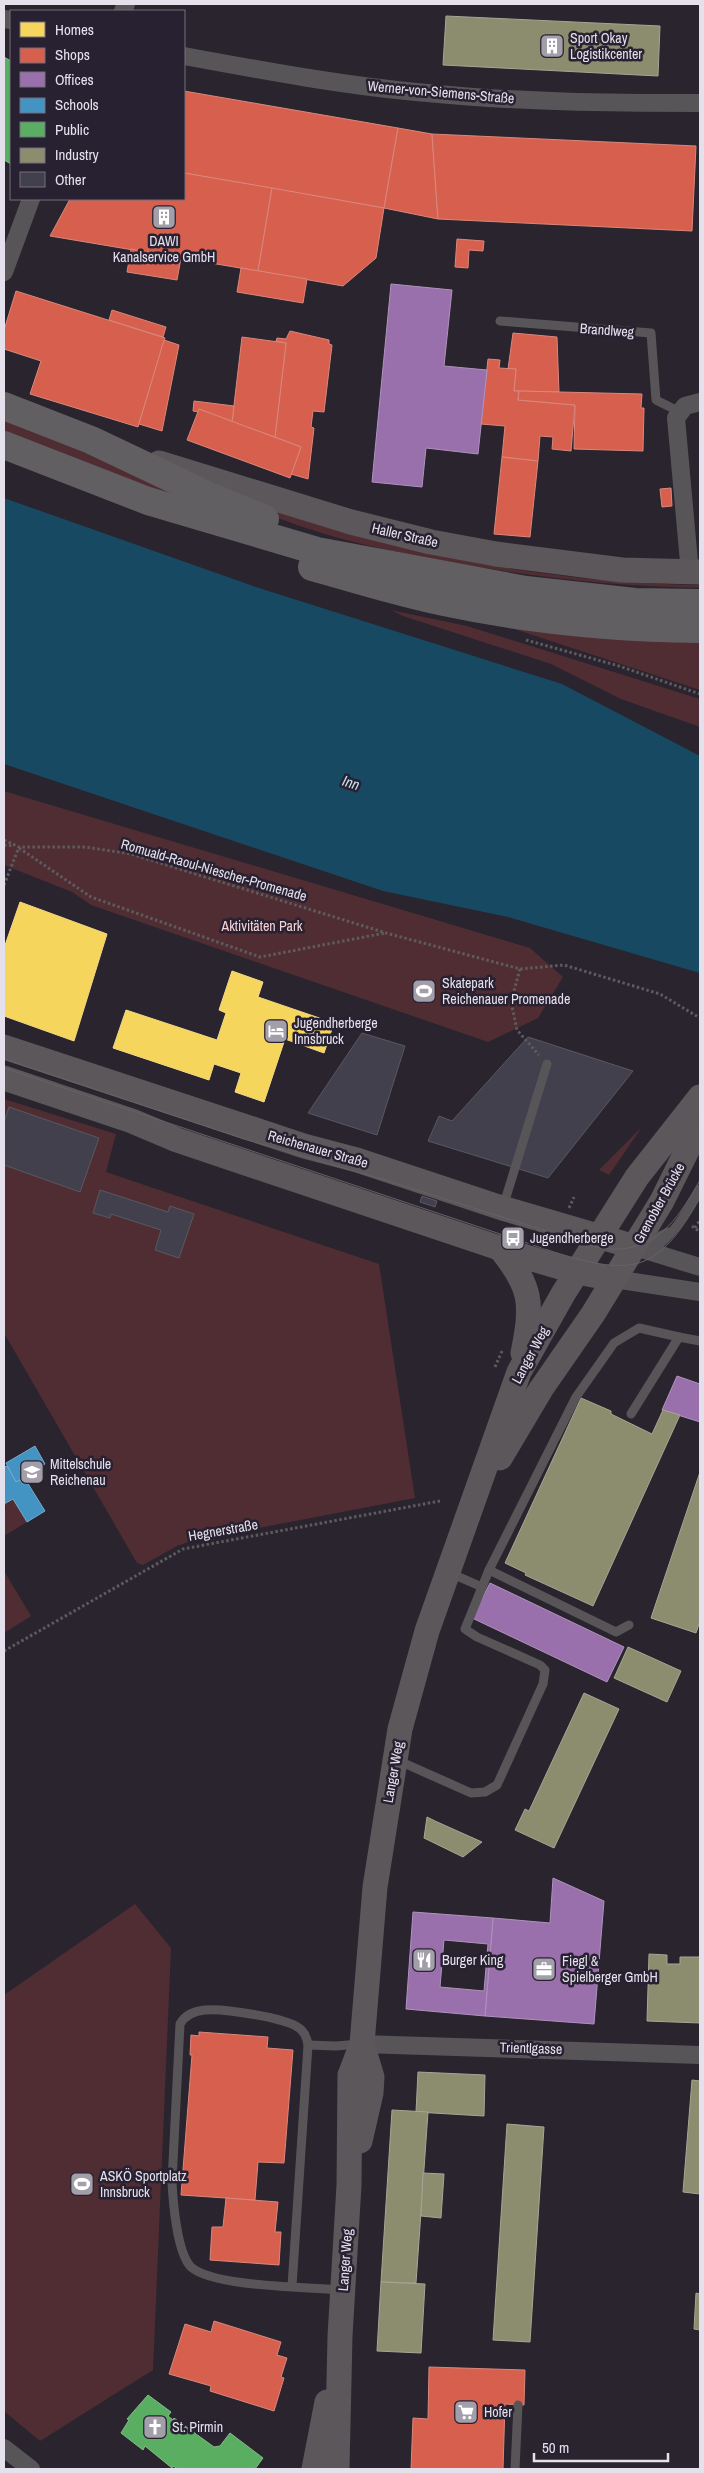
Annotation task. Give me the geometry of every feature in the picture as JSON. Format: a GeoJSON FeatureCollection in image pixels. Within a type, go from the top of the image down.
{"type":"FeatureCollection","features":[{"type":"Feature","properties":{"kind":"main road","name":"Haller Straße"},"geometry":{"type":"LineString","coordinates":[[4,406],[118,452],[209,496],[250,513],[408,568]]}},
{"type":"Feature","properties":{"kind":"main road","name":"Haller Straße"},"geometry":{"type":"LineString","coordinates":[[4,445],[148,501],[317,551],[526,590],[635,602],[700,603]]}},
{"type":"Feature","properties":{"kind":"main road","name":"Haller Straße"},"geometry":{"type":"LineString","coordinates":[[118,452],[351,522],[432,542],[561,563],[622,570],[695,573]]}},
{"type":"Feature","properties":{"kind":"main road"},"geometry":{"type":"LineString","coordinates":[[148,501],[211,530],[305,565],[443,602],[566,621],[641,627],[700,629]]}},
{"type":"Feature","properties":{"kind":"main road","name":"Reichenauer Straße"},"geometry":{"type":"LineString","coordinates":[[4,1047],[250,1129],[358,1160],[502,1208],[566,1214],[600,1237],[630,1261]]}},
{"type":"Feature","properties":{"kind":"main road"},"geometry":{"type":"LineString","coordinates":[[4,1078],[132,1121],[186,1143],[577,1272],[630,1261]]}},
{"type":"Feature","properties":{"kind":"main road","name":"Grenobler Brücke"},"geometry":{"type":"LineString","coordinates":[[600,1237],[637,1177],[700,1097]]}},
{"type":"Feature","properties":{"kind":"main road","name":"Grenobler Brücke"},"geometry":{"type":"LineString","coordinates":[[630,1261],[700,1124]]}},
{"type":"Feature","properties":{"kind":"main road"},"geometry":{"type":"LineString","coordinates":[[566,1214],[603,1210],[627,1194]]}},
{"type":"Feature","properties":{"kind":"main road","name":"Langer Weg"},"geometry":{"type":"LineString","coordinates":[[337,2469],[340,2336],[350,2185],[371,2093],[372,2077],[362,2044],[375,1887],[400,1729],[427,1631],[519,1372],[577,1272],[600,1237]]}},
{"type":"Feature","properties":{"kind":"main road"},"geometry":{"type":"LineString","coordinates":[[499,1247],[518,1273],[527,1291],[530,1310],[528,1330],[519,1372]]}},
{"type":"Feature","properties":{"kind":"main road","name":"Langer Weg"},"geometry":{"type":"LineString","coordinates":[[470,1510],[541,1389],[630,1261]]}},
{"type":"Feature","properties":{"kind":"main road","name":"Langer Weg"},"geometry":{"type":"LineString","coordinates":[[314,2469],[340,2336]]}},
{"type":"Feature","properties":{"kind":"street","name":"Werner-von-Siemens-Straße"},"geometry":{"type":"LineString","coordinates":[[185,56],[319,80],[427,93],[607,103],[700,103]]}},
{"type":"Feature","properties":{"kind":"street"},"geometry":{"type":"LineString","coordinates":[[4,269],[31,200]]}},
{"type":"Feature","properties":{"kind":"street"},"geometry":{"type":"LineString","coordinates":[[695,573],[676,418],[684,406],[698,402]]}},
{"type":"Feature","properties":{"kind":"street"},"geometry":{"type":"LineString","coordinates":[[630,1261],[700,1267]]}},
{"type":"Feature","properties":{"kind":"street"},"geometry":{"type":"LineString","coordinates":[[630,1261],[700,1292]]}},
{"type":"Feature","properties":{"kind":"street","name":"Trientlgasse"},"geometry":{"type":"LineString","coordinates":[[362,2044],[700,2055]]}},
{"type":"Feature","properties":{"kind":"street"},"geometry":{"type":"LineString","coordinates":[[4,2448],[31,2469]]}},
{"type":"Feature","properties":{"kind":"lane","name":"Brandlweg"},"geometry":{"type":"LineString","coordinates":[[500,321],[651,334],[656,400],[680,412]]}},
{"type":"Feature","properties":{"kind":"lane"},"geometry":{"type":"LineString","coordinates":[[502,1208],[547,1064]]}},
{"type":"Feature","properties":{"kind":"lane"},"geometry":{"type":"LineString","coordinates":[[630,1261],[661,1244],[682,1221],[700,1189]]}},
{"type":"Feature","properties":{"kind":"lane"},"geometry":{"type":"LineString","coordinates":[[630,1261],[647,1244],[682,1221]]}},
{"type":"Feature","properties":{"kind":"lane"},"geometry":{"type":"LineString","coordinates":[[395,1759],[471,1793],[485,1792],[497,1785],[544,1684],[545,1670],[540,1665],[477,1637],[465,1629],[489,1570],[576,1397],[614,1343],[639,1328],[700,1340]]}},
{"type":"Feature","properties":{"kind":"lane"},"geometry":{"type":"LineString","coordinates":[[632,1414],[679,1337]]}},
{"type":"Feature","properties":{"kind":"lane"},"geometry":{"type":"LineString","coordinates":[[489,1570],[616,1632],[629,1625]]}},
{"type":"Feature","properties":{"kind":"lane"},"geometry":{"type":"LineString","coordinates":[[448,1572],[482,1587]]}},
{"type":"Feature","properties":{"kind":"lane"},"geometry":{"type":"LineString","coordinates":[[292,2286],[307,2038],[301,2029],[279,2018],[206,2010],[184,2018],[180,2024],[172,2182],[173,2200],[182,2251],[191,2266],[207,2276],[249,2283],[343,2290]]}},
{"type":"Feature","properties":{"kind":"lane"},"geometry":{"type":"LineString","coordinates":[[308,2045],[336,2046],[362,2044]]}},
{"type":"Feature","properties":{"kind":"lane"},"geometry":{"type":"LineString","coordinates":[[516,2469],[518,2405]]}},
{"type":"Feature","properties":{"kind":"path"},"geometry":{"type":"LineString","coordinates":[[520,639],[619,666],[700,694]]}},
{"type":"Feature","properties":{"kind":"path","name":"Romuald-Raoul-Niescher-Promenade"},"geometry":{"type":"LineString","coordinates":[[4,840],[19,847],[84,847],[131,854],[386,933],[520,969]]}},
{"type":"Feature","properties":{"kind":"path"},"geometry":{"type":"LineString","coordinates":[[4,844],[19,847],[92,897],[260,957],[386,933]]}},
{"type":"Feature","properties":{"kind":"path"},"geometry":{"type":"LineString","coordinates":[[4,885],[19,847]]}},
{"type":"Feature","properties":{"kind":"path"},"geometry":{"type":"LineString","coordinates":[[547,1064],[517,1030],[511,1002],[520,969],[564,965],[660,994],[700,1018]]}},
{"type":"Feature","properties":{"kind":"path"},"geometry":{"type":"LineString","coordinates":[[566,1214],[574,1197]]}},
{"type":"Feature","properties":{"kind":"path"},"geometry":{"type":"LineString","coordinates":[[700,1220],[695,1228],[700,1232]]}},
{"type":"Feature","properties":{"kind":"path","name":"Hegnerstraße"},"geometry":{"type":"LineString","coordinates":[[4,1651],[183,1548],[440,1501]]}},
{"type":"Feature","properties":{"kind":"green space"},"geometry":{"type":"Polygon","coordinates":[[[7,416],[317,546],[4,436],[4,425],[7,416]]]}},
{"type":"Feature","properties":{"kind":"green space"},"geometry":{"type":"Polygon","coordinates":[[[239,499],[295,518],[352,534],[466,561],[524,571],[583,578],[641,583],[700,585],[700,588],[572,580],[508,572],[426,558],[333,537],[260,511],[239,499]]]}},
{"type":"Feature","properties":{"kind":"green space"},"geometry":{"type":"Polygon","coordinates":[[[391,610],[467,626],[700,699],[700,727],[621,699],[551,664],[403,616],[391,610]]]}},
{"type":"Feature","properties":{"kind":"green space"},"geometry":{"type":"Polygon","coordinates":[[[496,623],[700,639],[700,690],[496,623]]]}},
{"type":"Feature","properties":{"kind":"green space","name":"Aktivitäten Park"},"geometry":{"type":"Polygon","coordinates":[[[4,791],[530,948],[563,977],[538,1018],[488,1042],[91,905],[72,892],[4,865],[4,791]]]}},
{"type":"Feature","properties":{"kind":"green space"},"geometry":{"type":"Polygon","coordinates":[[[4,1099],[116,1134],[106,1172],[379,1264],[415,1498],[191,1541],[177,1546],[143,1565],[137,1563],[4,1333],[4,1099]]]}},
{"type":"Feature","properties":{"kind":"green space"},"geometry":{"type":"Polygon","coordinates":[[[642,1127],[609,1175],[599,1170],[642,1127]]]}},
{"type":"Feature","properties":{"kind":"green space"},"geometry":{"type":"Polygon","coordinates":[[[13,1499],[27,1522],[4,1536],[4,1511],[6,1509],[4,1504],[13,1499]]]}},
{"type":"Feature","properties":{"kind":"green space"},"geometry":{"type":"Polygon","coordinates":[[[4,1571],[31,1616],[4,1633],[4,1571]]]}},
{"type":"Feature","properties":{"kind":"green space","name":"ASKÖ Sportplatz Innsbruck"},"geometry":{"type":"Polygon","coordinates":[[[135,1904],[171,1948],[153,2370],[40,2441],[4,2411],[4,1995],[135,1904]]]}},
{"type":"Feature","properties":{"kind":"water","name":"Inn"},"geometry":{"type":"Polygon","coordinates":[[[4,498],[259,588],[562,684],[700,756],[700,973],[508,917],[383,891],[4,764],[4,498]]]}},
{"type":"Feature","properties":{"kind":"building: Homes"},"geometry":{"type":"Polygon","coordinates":[[[20,902],[107,934],[74,1041],[4,1016],[4,948],[20,902]]]}},
{"type":"Feature","properties":{"kind":"building: Homes","name":"Jugendherberge Innsbruck"},"geometry":{"type":"Polygon","coordinates":[[[232,971],[263,982],[258,997],[334,1023],[324,1053],[285,1039],[264,1102],[235,1092],[241,1073],[214,1064],[209,1080],[113,1048],[126,1010],[217,1040],[226,1013],[219,1010],[232,971]]]}},
{"type":"Feature","properties":{"kind":"building: Shops"},"geometry":{"type":"Polygon","coordinates":[[[185,91],[398,128],[384,208],[185,173],[185,91]]]}},
{"type":"Feature","properties":{"kind":"building: Shops"},"geometry":{"type":"Polygon","coordinates":[[[398,128],[432,134],[438,219],[384,208],[398,128]]]}},
{"type":"Feature","properties":{"kind":"building: Shops"},"geometry":{"type":"Polygon","coordinates":[[[432,134],[696,146],[692,231],[438,219],[432,134]]]}},
{"type":"Feature","properties":{"kind":"building: Shops","name":"DAWI Kanalservice GmbH"},"geometry":{"type":"Polygon","coordinates":[[[185,173],[272,188],[258,271],[50,236],[69,200],[185,200],[185,173]]]}},
{"type":"Feature","properties":{"kind":"building: Shops"},"geometry":{"type":"Polygon","coordinates":[[[272,188],[384,208],[376,258],[343,286],[258,271],[272,188]]]}},
{"type":"Feature","properties":{"kind":"building: Shops"},"geometry":{"type":"Polygon","coordinates":[[[457,239],[484,241],[483,251],[469,250],[468,268],[455,267],[457,239]]]}},
{"type":"Feature","properties":{"kind":"building: Shops"},"geometry":{"type":"Polygon","coordinates":[[[131,249],[181,258],[177,280],[127,272],[131,249]]]}},
{"type":"Feature","properties":{"kind":"building: Shops"},"geometry":{"type":"Polygon","coordinates":[[[241,268],[307,279],[303,303],[237,292],[241,268]]]}},
{"type":"Feature","properties":{"kind":"building: Shops"},"geometry":{"type":"Polygon","coordinates":[[[16,291],[165,338],[138,427],[30,394],[41,361],[4,349],[4,330],[16,291]]]}},
{"type":"Feature","properties":{"kind":"building: Shops"},"geometry":{"type":"Polygon","coordinates":[[[112,310],[166,327],[163,337],[109,320],[112,310]]]}},
{"type":"Feature","properties":{"kind":"building: Shops"},"geometry":{"type":"Polygon","coordinates":[[[290,331],[329,340],[329,344],[332,345],[324,412],[313,411],[311,427],[314,428],[308,479],[291,474],[301,447],[275,437],[286,343],[276,341],[277,338],[286,339],[290,331]]]}},
{"type":"Feature","properties":{"kind":"building: Shops"},"geometry":{"type":"Polygon","coordinates":[[[513,333],[557,337],[559,392],[514,391],[516,369],[508,369],[513,333]]]}},
{"type":"Feature","properties":{"kind":"building: Shops"},"geometry":{"type":"Polygon","coordinates":[[[242,337],[286,343],[275,437],[232,422],[242,337]]]}},
{"type":"Feature","properties":{"kind":"building: Shops"},"geometry":{"type":"Polygon","coordinates":[[[164,340],[179,345],[162,431],[139,424],[164,340]]]}},
{"type":"Feature","properties":{"kind":"building: Shops"},"geometry":{"type":"Polygon","coordinates":[[[488,359],[500,360],[499,368],[516,369],[514,391],[519,391],[518,400],[575,405],[571,451],[552,449],[553,437],[540,436],[538,461],[502,457],[505,426],[481,424],[488,359]]]}},
{"type":"Feature","properties":{"kind":"building: Shops"},"geometry":{"type":"Polygon","coordinates":[[[519,391],[642,394],[641,408],[644,408],[643,451],[574,449],[575,405],[518,400],[519,391]]]}},
{"type":"Feature","properties":{"kind":"building: Shops"},"geometry":{"type":"Polygon","coordinates":[[[194,401],[234,406],[232,422],[199,409],[198,412],[193,411],[194,401]]]}},
{"type":"Feature","properties":{"kind":"building: Shops"},"geometry":{"type":"Polygon","coordinates":[[[199,409],[301,447],[290,478],[187,440],[199,409]]]}},
{"type":"Feature","properties":{"kind":"building: Shops"},"geometry":{"type":"Polygon","coordinates":[[[502,457],[538,461],[530,537],[494,534],[502,457]]]}},
{"type":"Feature","properties":{"kind":"building: Shops"},"geometry":{"type":"Polygon","coordinates":[[[671,488],[672,506],[662,507],[660,489],[671,488]]]}},
{"type":"Feature","properties":{"kind":"building: Shops"},"geometry":{"type":"Polygon","coordinates":[[[199,2032],[268,2037],[267,2048],[293,2050],[284,2163],[258,2162],[255,2200],[181,2195],[192,2055],[190,2055],[191,2035],[199,2036],[199,2032]]]}},
{"type":"Feature","properties":{"kind":"building: Shops"},"geometry":{"type":"Polygon","coordinates":[[[226,2198],[278,2202],[275,2232],[281,2232],[279,2265],[210,2260],[212,2227],[223,2227],[226,2198]]]}},
{"type":"Feature","properties":{"kind":"building: Shops"},"geometry":{"type":"Polygon","coordinates":[[[214,2321],[281,2342],[277,2355],[287,2358],[281,2377],[284,2378],[274,2411],[210,2391],[211,2386],[169,2374],[185,2324],[211,2332],[214,2321]]]}},
{"type":"Feature","properties":{"kind":"building: Shops","name":"Hofer"},"geometry":{"type":"Polygon","coordinates":[[[429,2367],[525,2370],[524,2405],[505,2404],[503,2469],[411,2469],[413,2418],[428,2419],[429,2367]]]}},
{"type":"Feature","properties":{"kind":"building: Offices"},"geometry":{"type":"Polygon","coordinates":[[[391,284],[452,290],[444,366],[487,370],[478,454],[426,448],[422,487],[372,482],[391,284]]]}},
{"type":"Feature","properties":{"kind":"building: Offices"},"geometry":{"type":"Polygon","coordinates":[[[677,1376],[700,1384],[700,1422],[662,1410],[677,1376]]]}},
{"type":"Feature","properties":{"kind":"building: Offices"},"geometry":{"type":"Polygon","coordinates":[[[490,1583],[624,1647],[607,1682],[472,1618],[490,1583]]]}},
{"type":"Feature","properties":{"kind":"building: Offices","name":"Fiegl & Spielberger GmbH"},"geometry":{"type":"Polygon","coordinates":[[[553,1878],[604,1901],[594,2024],[485,2016],[493,1918],[550,1923],[553,1878]]]}},
{"type":"Feature","properties":{"kind":"building: Offices"},"geometry":{"type":"Polygon","coordinates":[[[413,1912],[493,1918],[485,2016],[406,2009],[413,1912]],[[444,1940],[440,1987],[484,1991],[488,1944],[444,1940]]]}},
{"type":"Feature","properties":{"kind":"building: Schools"},"geometry":{"type":"Polygon","coordinates":[[[35,1446],[45,1464],[16,1482],[6,1463],[35,1446]]]}},
{"type":"Feature","properties":{"kind":"building: Schools"},"geometry":{"type":"Polygon","coordinates":[[[7,1466],[16,1482],[20,1480],[23,1484],[27,1482],[45,1511],[27,1522],[13,1499],[4,1504],[4,1467],[7,1466]]]}},
{"type":"Feature","properties":{"kind":"building: Public"},"geometry":{"type":"Polygon","coordinates":[[[4,57],[10,60],[10,163],[4,160],[4,57]]]}},
{"type":"Feature","properties":{"kind":"building: Public","name":"St. Pirmin"},"geometry":{"type":"Polygon","coordinates":[[[148,2395],[171,2412],[168,2416],[173,2420],[174,2418],[214,2447],[220,2446],[230,2433],[263,2458],[255,2469],[178,2469],[173,2466],[172,2468],[145,2446],[143,2450],[121,2433],[129,2420],[127,2419],[148,2395]]]}},
{"type":"Feature","properties":{"kind":"building: Industry","name":"Sport Okay Logistikcenter"},"geometry":{"type":"Polygon","coordinates":[[[446,16],[660,26],[658,76],[443,65],[446,16]]]}},
{"type":"Feature","properties":{"kind":"building: Industry"},"geometry":{"type":"Polygon","coordinates":[[[581,1398],[611,1411],[611,1414],[652,1434],[663,1410],[680,1415],[593,1606],[525,1575],[526,1573],[505,1563],[581,1398]]]}},
{"type":"Feature","properties":{"kind":"building: Industry"},"geometry":{"type":"Polygon","coordinates":[[[700,1472],[700,1621],[696,1633],[651,1618],[700,1472]]]}},
{"type":"Feature","properties":{"kind":"building: Industry"},"geometry":{"type":"Polygon","coordinates":[[[628,1647],[681,1671],[667,1702],[614,1678],[628,1647]]]}},
{"type":"Feature","properties":{"kind":"building: Industry"},"geometry":{"type":"Polygon","coordinates":[[[584,1693],[619,1709],[554,1848],[515,1830],[525,1809],[529,1811],[584,1693]]]}},
{"type":"Feature","properties":{"kind":"building: Industry"},"geometry":{"type":"Polygon","coordinates":[[[427,1817],[482,1842],[463,1857],[424,1838],[427,1817]]]}},
{"type":"Feature","properties":{"kind":"building: Industry"},"geometry":{"type":"Polygon","coordinates":[[[649,1954],[667,1955],[667,1964],[680,1964],[680,1957],[700,1957],[700,2023],[647,2021],[649,1954]]]}},
{"type":"Feature","properties":{"kind":"building: Industry"},"geometry":{"type":"Polygon","coordinates":[[[418,2072],[485,2075],[484,2116],[416,2112],[418,2072]]]}},
{"type":"Feature","properties":{"kind":"building: Industry"},"geometry":{"type":"Polygon","coordinates":[[[692,2080],[700,2081],[700,2194],[683,2192],[692,2080]]]}},
{"type":"Feature","properties":{"kind":"building: Industry"},"geometry":{"type":"Polygon","coordinates":[[[392,2110],[428,2112],[416,2283],[381,2282],[392,2110]]]}},
{"type":"Feature","properties":{"kind":"building: Industry"},"geometry":{"type":"Polygon","coordinates":[[[507,2124],[544,2127],[530,2342],[493,2340],[507,2124]]]}},
{"type":"Feature","properties":{"kind":"building: Industry"},"geometry":{"type":"Polygon","coordinates":[[[423,2173],[444,2174],[441,2218],[421,2216],[423,2173]]]}},
{"type":"Feature","properties":{"kind":"building: Industry"},"geometry":{"type":"Polygon","coordinates":[[[381,2282],[425,2284],[421,2353],[377,2351],[381,2282]]]}},
{"type":"Feature","properties":{"kind":"building: Industry"},"geometry":{"type":"Polygon","coordinates":[[[696,2293],[700,2294],[700,2330],[694,2329],[696,2293]]]}},
{"type":"Feature","properties":{"kind":"building: Other"},"geometry":{"type":"Polygon","coordinates":[[[362,1033],[405,1046],[377,1135],[308,1113],[362,1033]]]}},
{"type":"Feature","properties":{"kind":"building: Other"},"geometry":{"type":"Polygon","coordinates":[[[528,1037],[633,1071],[548,1178],[428,1141],[439,1116],[452,1121],[528,1037]]]}},
{"type":"Feature","properties":{"kind":"building: Other"},"geometry":{"type":"Polygon","coordinates":[[[9,1107],[99,1138],[80,1192],[4,1165],[4,1122],[9,1107]]]}},
{"type":"Feature","properties":{"kind":"building: Other"},"geometry":{"type":"Polygon","coordinates":[[[100,1190],[168,1212],[170,1206],[194,1214],[179,1258],[155,1250],[161,1230],[111,1214],[110,1218],[93,1213],[100,1190]]]}},
{"type":"Feature","properties":{"kind":"building: Other"},"geometry":{"type":"Polygon","coordinates":[[[422,1196],[437,1201],[435,1207],[420,1202],[422,1196]]]}},
{"type":"Feature","properties":{"kind":"tram line"},"geometry":{"type":"LineString","coordinates":[[4,1059],[244,1139],[385,1180],[600,1248],[619,1249],[635,1247],[649,1241],[672,1222],[700,1180]]}},
{"type":"Feature","properties":{"kind":"tram line"},"geometry":{"type":"LineString","coordinates":[[4,1068],[554,1252],[605,1265],[624,1265],[641,1262],[656,1254],[671,1241],[685,1223],[700,1198]]}},
{"type":"Feature","properties":{"kind":"place","name":"Sport Okay Logistikcenter"},"geometry":{"type":"Point","coordinates":[552,46]}},
{"type":"Feature","properties":{"kind":"place","name":"DAWI Kanalservice GmbH"},"geometry":{"type":"Point","coordinates":[164,217]}},
{"type":"Feature","properties":{"kind":"place","name":"Skatepark Reichenauer Promenade"},"geometry":{"type":"Point","coordinates":[424,991]}},
{"type":"Feature","properties":{"kind":"place","name":"Jugendherberge Innsbruck"},"geometry":{"type":"Point","coordinates":[276,1031]}},
{"type":"Feature","properties":{"kind":"place","name":"Jugendherberge"},"geometry":{"type":"Point","coordinates":[513,1238]}},
{"type":"Feature","properties":{"kind":"place","name":"Mittelschule Reichenau"},"geometry":{"type":"Point","coordinates":[32,1472]}},
{"type":"Feature","properties":{"kind":"place","name":"Burger King"},"geometry":{"type":"Point","coordinates":[424,1960]}},
{"type":"Feature","properties":{"kind":"place","name":"Fiegl & Spielberger GmbH"},"geometry":{"type":"Point","coordinates":[544,1969]}},
{"type":"Feature","properties":{"kind":"place","name":"ASKÖ Sportplatz Innsbruck"},"geometry":{"type":"Point","coordinates":[82,2184]}},
{"type":"Feature","properties":{"kind":"place","name":"Hofer"},"geometry":{"type":"Point","coordinates":[466,2412]}},
{"type":"Feature","properties":{"kind":"place","name":"St. Pirmin"},"geometry":{"type":"Point","coordinates":[155,2427]}}]}
